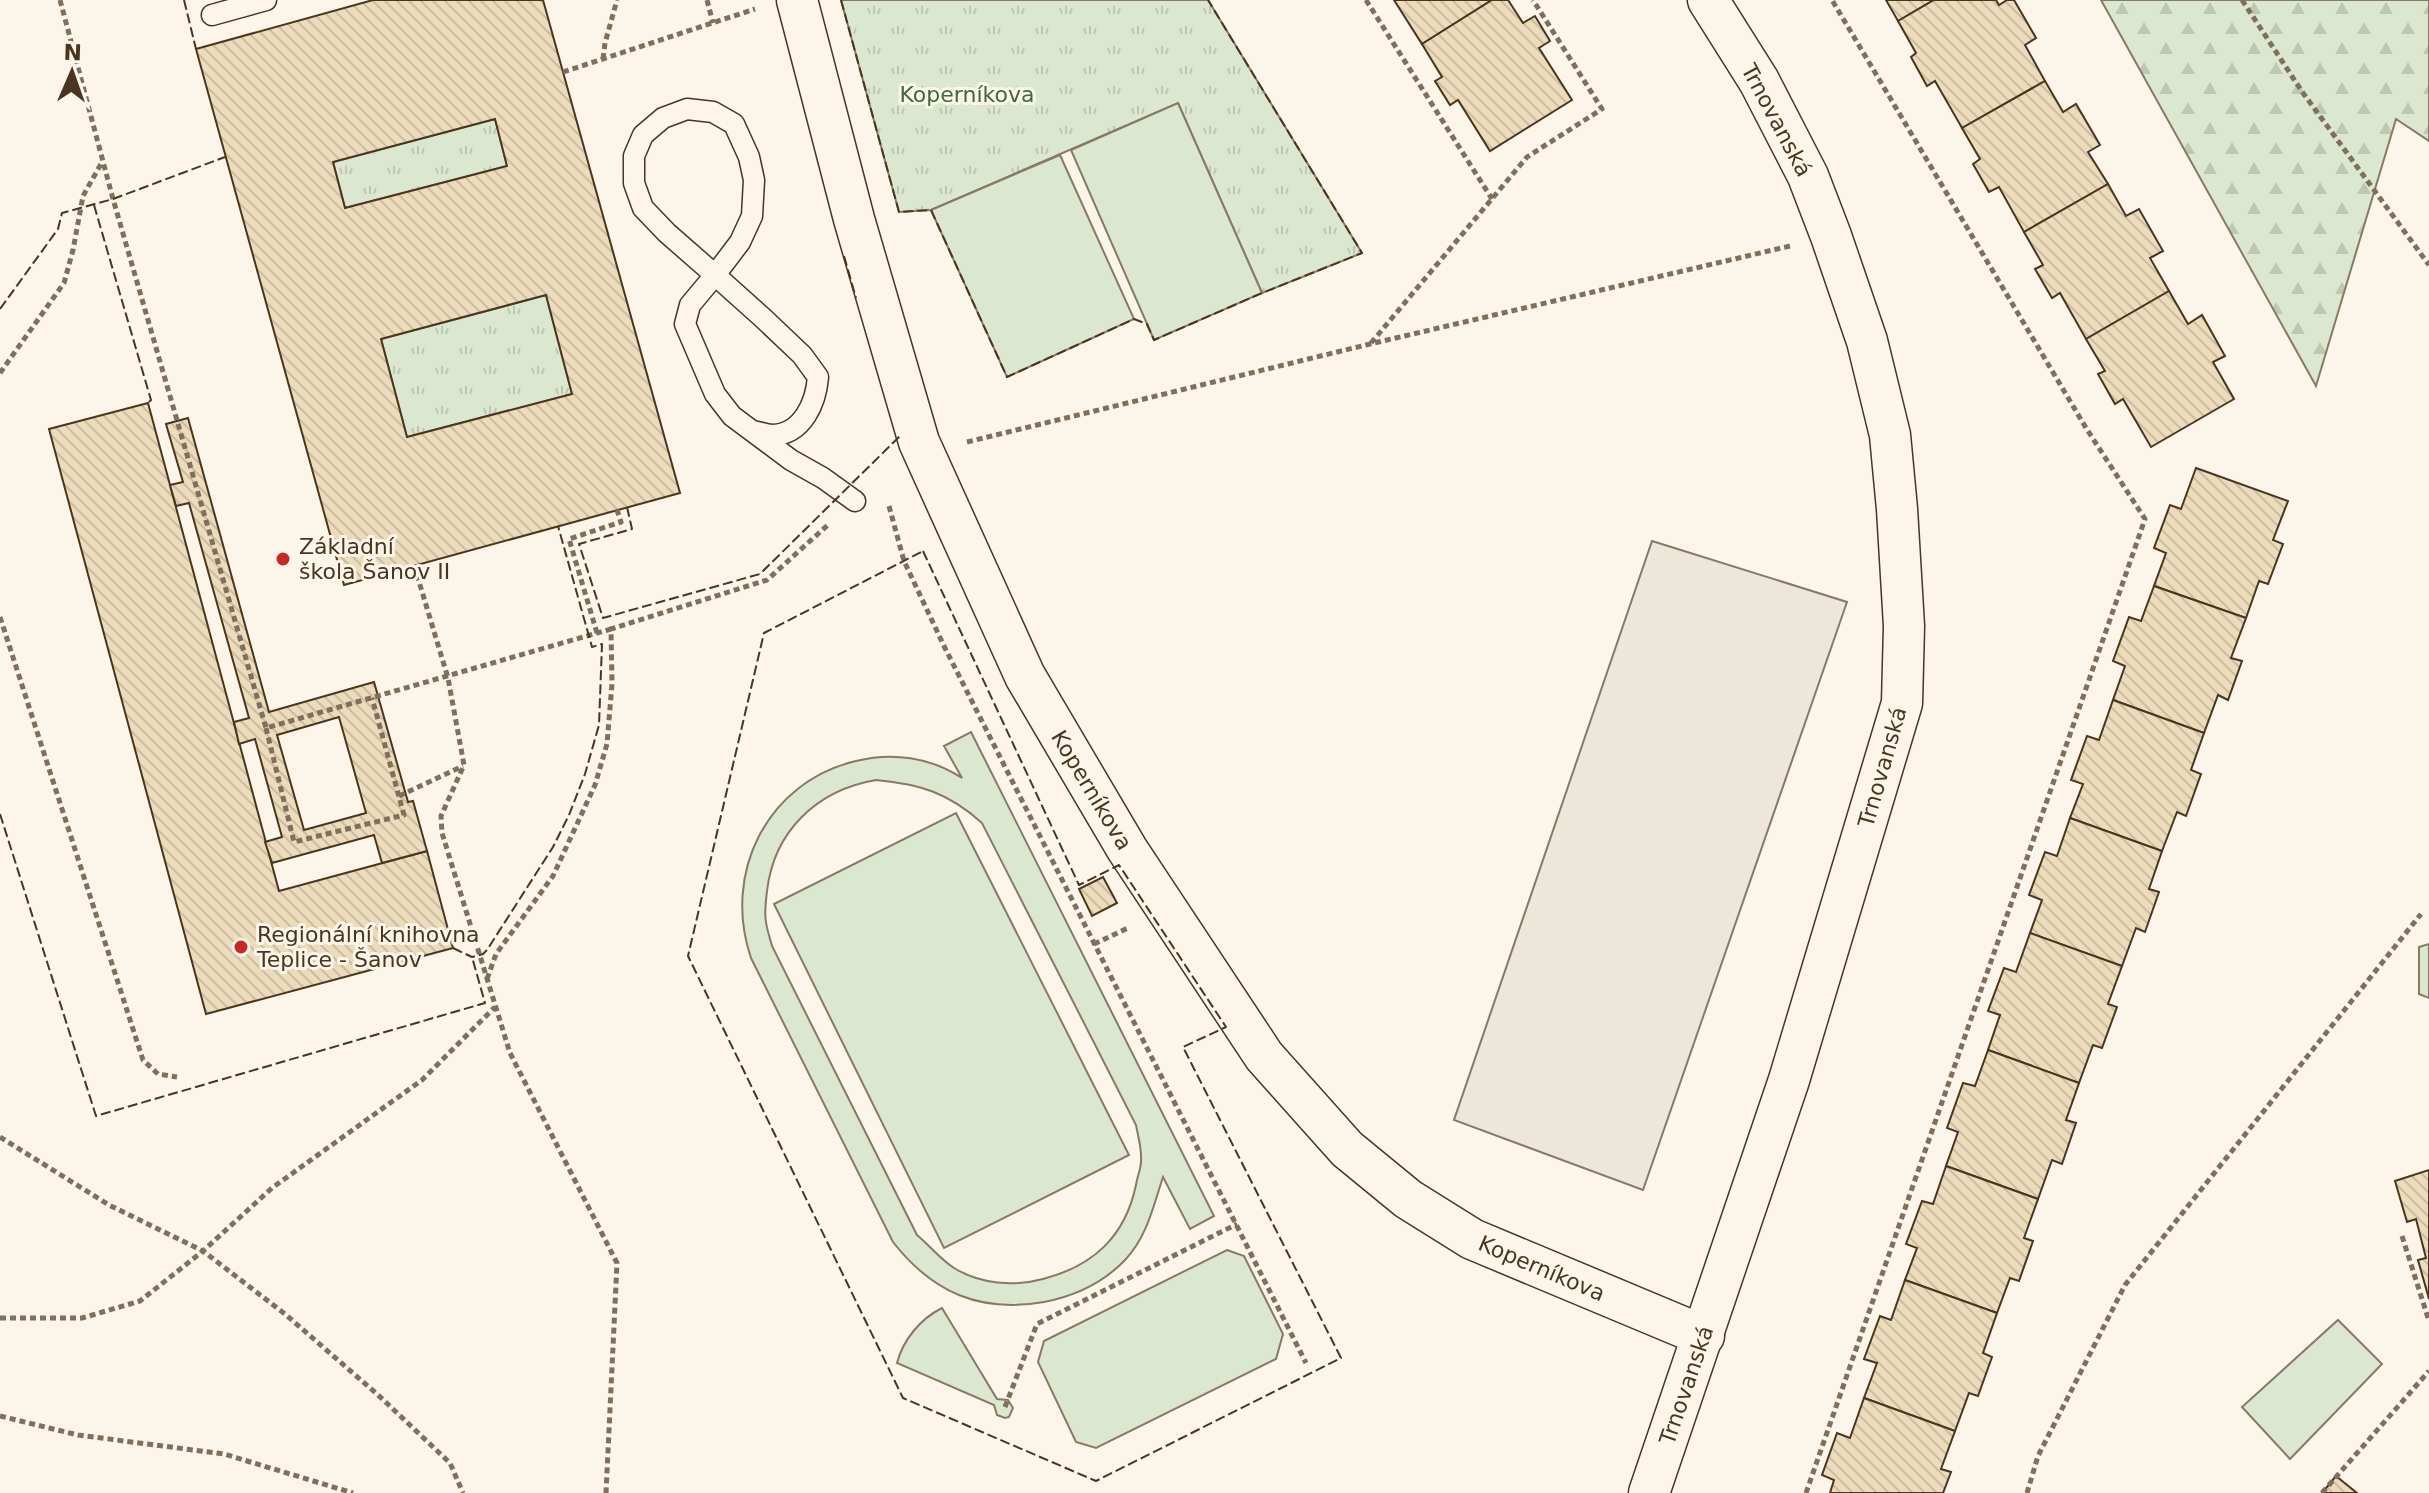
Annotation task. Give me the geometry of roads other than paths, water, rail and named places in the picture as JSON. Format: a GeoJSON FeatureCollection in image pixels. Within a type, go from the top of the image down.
{"type":"FeatureCollection","features":[{"type":"Feature","properties":{"kind":"street","name":"Trnovanská"},"geometry":{"type":"LineString","coordinates":[[1649,1493],[1789,1080],[1902,703],[1904,626],[1890,435],[1867,341],[1808,176],[1759,81],[1708,0]]}},
{"type":"Feature","properties":{"kind":"street","name":"Koperníkova"},"geometry":{"type":"LineString","coordinates":[[782,3],[854,219],[923,452],[1025,676],[1127,849],[1264,1056],[1347,1149],[1408,1199],[1472,1239],[1704,1336]]}},
{"type":"Feature","properties":{"kind":"lane"},"geometry":{"type":"LineString","coordinates":[[212,15],[266,0]]}},
{"type":"Feature","properties":{"kind":"lane"},"geometry":{"type":"LineString","coordinates":[[753,431],[775,435],[795,427],[811,411],[818,377],[802,355],[715,275],[667,233],[643,208],[634,183],[634,156],[643,135],[663,118],[687,109],[713,112],[734,124],[749,157],[754,180],[752,216],[740,242],[715,275],[690,305],[685,324],[715,394],[732,416],[791,460],[855,501]]}},
{"type":"Feature","properties":{"kind":"place","name":"Základní škola Šanov II"},"geometry":{"type":"Point","coordinates":[283,559]}},
{"type":"Feature","properties":{"kind":"place","name":"Regionální knihovna Teplice - Šanov"},"geometry":{"type":"Point","coordinates":[241,947]}}]}
